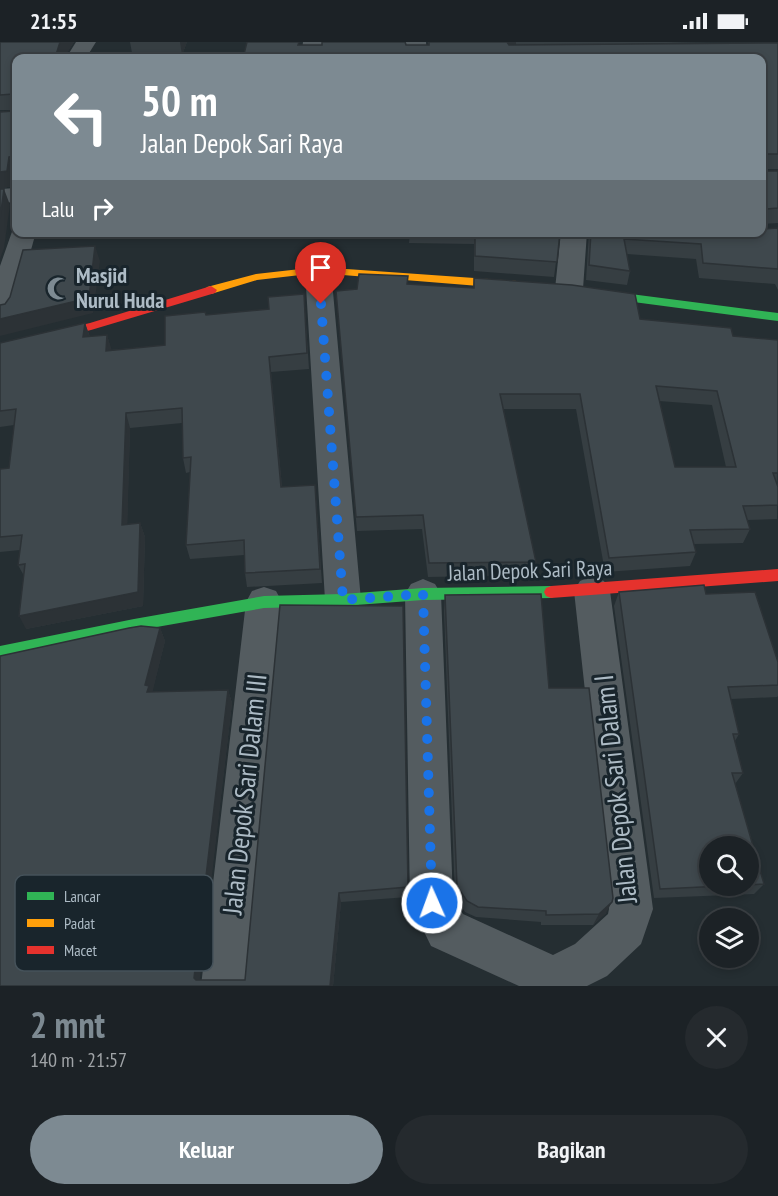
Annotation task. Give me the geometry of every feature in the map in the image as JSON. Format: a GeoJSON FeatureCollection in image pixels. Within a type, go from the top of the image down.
{"type":"FeatureCollection","features":[{"type":"Feature","properties":{"kind":"street"},"geometry":{"type":"LineString","coordinates":[[0,311],[22,237]]}},
{"type":"Feature","properties":{"kind":"street"},"geometry":{"type":"LineString","coordinates":[[573,237],[563,289],[778,317]]}},
{"type":"Feature","properties":{"kind":"street"},"geometry":{"type":"LineString","coordinates":[[0,348],[91,326],[256,277],[318,270],[535,287]]}},
{"type":"Feature","properties":{"kind":"street"},"geometry":{"type":"LineString","coordinates":[[318,270],[343,600]]}},
{"type":"Feature","properties":{"kind":"street","name":"Jalan Depok Sari Raya"},"geometry":{"type":"LineString","coordinates":[[0,653],[134,625],[264,602],[343,600],[423,594],[592,591],[778,575]]}},
{"type":"Feature","properties":{"kind":"street","name":"Jalan Depok Sari Dalam I"},"geometry":{"type":"LineString","coordinates":[[553,983],[591,960],[625,928],[631,909],[592,591]]}},
{"type":"Feature","properties":{"kind":"street"},"geometry":{"type":"LineString","coordinates":[[423,594],[432,903],[447,930],[553,983]]}},
{"type":"Feature","properties":{"kind":"street","name":"Jalan Depok Sari Dalam III"},"geometry":{"type":"LineString","coordinates":[[224,986],[264,602]]}},
{"type":"Feature","properties":{"kind":"building"},"geometry":{"type":"Polygon","coordinates":[[[0,42],[60,42],[56,54],[12,54],[12,94],[0,95],[0,42]]]}},
{"type":"Feature","properties":{"kind":"building"},"geometry":{"type":"Polygon","coordinates":[[[247,42],[299,42],[298,45],[322,45],[322,42],[405,42],[406,45],[429,45],[429,42],[507,42],[509,45],[778,43],[778,154],[766,154],[766,54],[244,54],[247,42]]]}},
{"type":"Feature","properties":{"kind":"building"},"geometry":{"type":"Polygon","coordinates":[[[12,111],[12,157],[9,157],[7,171],[0,172],[0,112],[12,111]]]}},
{"type":"Feature","properties":{"kind":"building"},"geometry":{"type":"Polygon","coordinates":[[[766,171],[778,171],[778,208],[767,209],[766,212],[766,171]]]}},
{"type":"Feature","properties":{"kind":"building"},"geometry":{"type":"Polygon","coordinates":[[[0,189],[4,189],[0,219],[0,189]]]}},
{"type":"Feature","properties":{"kind":"building"},"geometry":{"type":"Polygon","coordinates":[[[778,228],[778,269],[703,263],[701,244],[624,239],[630,271],[589,265],[591,237],[766,237],[766,229],[778,228]]]}},
{"type":"Feature","properties":{"kind":"building"},"geometry":{"type":"Polygon","coordinates":[[[475,237],[560,237],[557,262],[475,256],[475,237]]]}},
{"type":"Feature","properties":{"kind":"building","name":"Masjid Nurul Huda"},"geometry":{"type":"Polygon","coordinates":[[[95,246],[89,298],[0,319],[0,305],[5,304],[10,297],[23,250],[95,246]]]}},
{"type":"Feature","properties":{"kind":"building"},"geometry":{"type":"Polygon","coordinates":[[[359,274],[408,276],[407,284],[474,288],[474,278],[572,285],[635,294],[640,319],[731,328],[733,336],[778,340],[778,473],[773,473],[778,487],[778,505],[743,506],[750,529],[690,530],[696,552],[609,558],[580,394],[500,394],[536,562],[429,563],[423,515],[356,517],[336,291],[357,289],[359,274]],[[656,386],[675,467],[736,467],[717,391],[656,386]]]}},
{"type":"Feature","properties":{"kind":"building"},"geometry":{"type":"Polygon","coordinates":[[[304,294],[307,353],[269,357],[281,487],[315,485],[320,569],[245,573],[244,540],[186,545],[191,457],[183,458],[182,408],[126,413],[122,525],[140,523],[138,592],[19,616],[25,564],[18,565],[22,535],[0,537],[0,469],[9,468],[16,409],[0,411],[0,343],[85,323],[83,337],[107,335],[106,351],[165,345],[165,316],[269,309],[268,297],[304,294]]]}},
{"type":"Feature","properties":{"kind":"building"},"geometry":{"type":"Polygon","coordinates":[[[704,585],[706,594],[755,592],[778,662],[778,685],[728,687],[739,734],[733,734],[743,773],[732,773],[750,836],[699,836],[699,887],[660,889],[619,592],[704,585]]]}},
{"type":"Feature","properties":{"kind":"building"},"geometry":{"type":"Polygon","coordinates":[[[541,594],[549,688],[589,688],[613,898],[612,902],[599,914],[546,915],[546,911],[478,907],[467,901],[457,886],[445,595],[541,594]]]}},
{"type":"Feature","properties":{"kind":"building"},"geometry":{"type":"Polygon","coordinates":[[[280,605],[403,606],[408,887],[339,893],[330,986],[0,986],[0,656],[129,628],[141,626],[160,628],[145,685],[149,686],[147,692],[228,690],[206,875],[15,875],[15,971],[195,971],[196,980],[245,980],[280,605]]]}},
{"type":"Feature","properties":{"kind":"building"},"geometry":{"type":"Polygon","coordinates":[[[759,867],[764,884],[759,884],[759,867]]]}},
{"type":"Feature","properties":{"kind":"traffic: fast"},"geometry":{"type":"LineString","coordinates":[[592,293],[778,317]]}},
{"type":"Feature","properties":{"kind":"traffic: fast"},"geometry":{"type":"LineString","coordinates":[[0,653],[134,625],[264,602],[343,600],[423,594],[551,592]]}},
{"type":"Feature","properties":{"kind":"traffic: slow"},"geometry":{"type":"LineString","coordinates":[[211,290],[256,277],[318,270],[517,285]]}},
{"type":"Feature","properties":{"kind":"traffic: jam"},"geometry":{"type":"LineString","coordinates":[[0,348],[91,326],[211,290]]}},
{"type":"Feature","properties":{"kind":"traffic: jam"},"geometry":{"type":"LineString","coordinates":[[551,592],[778,575]]}},
{"type":"Feature","properties":{"kind":"place","name":"Masjid Nurul Huda"},"geometry":{"type":"Point","coordinates":[58,288]}},
{"type":"Feature","properties":{"kind":"route"},"geometry":{"type":"LineString","coordinates":[[321,304],[343,600],[423,594],[432,903]]}}]}
